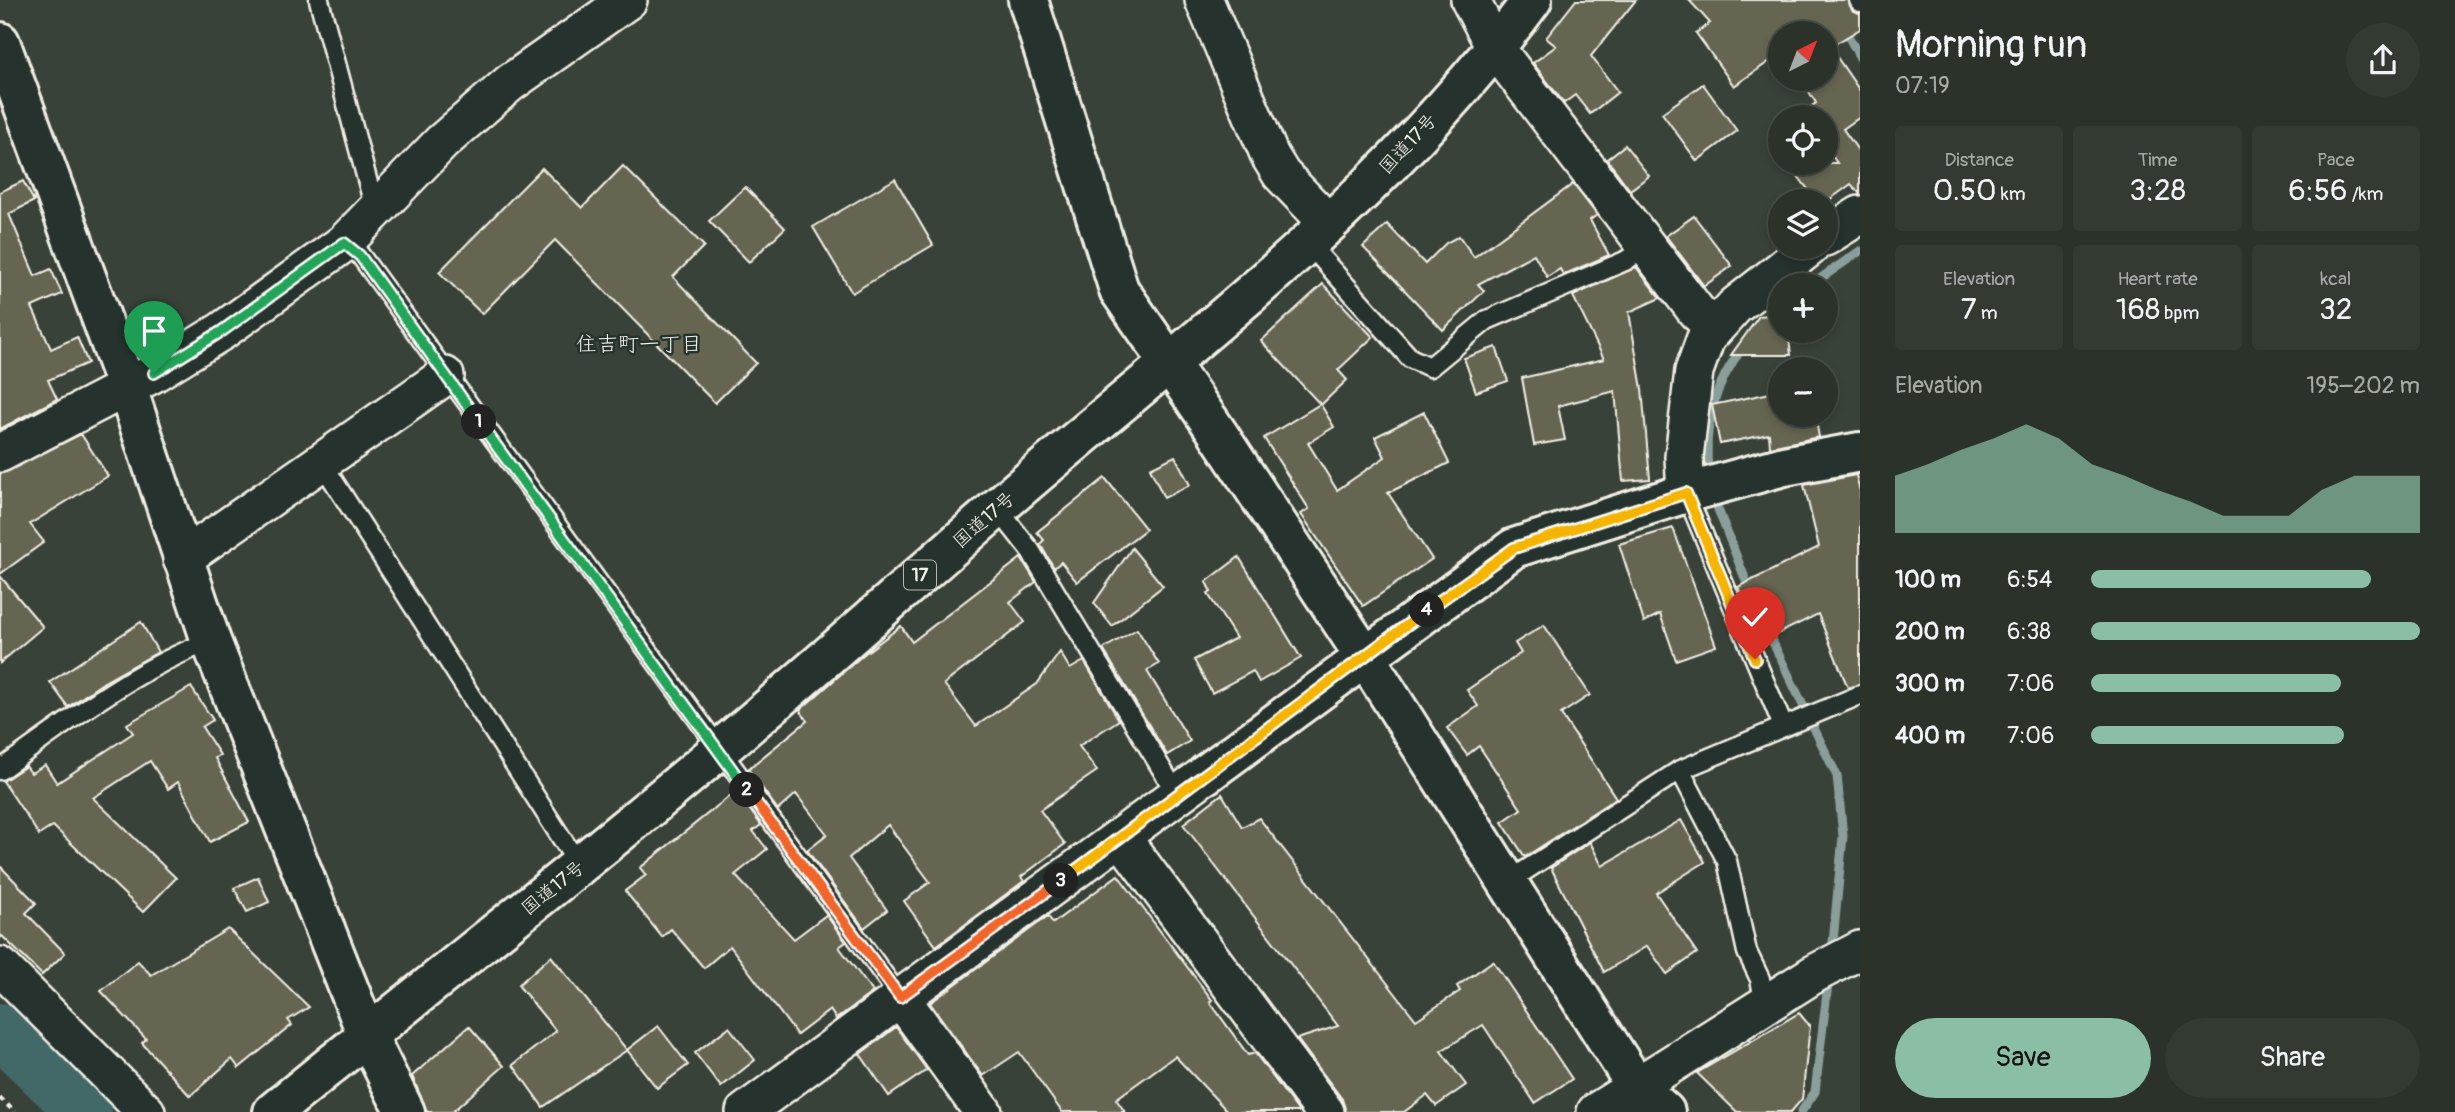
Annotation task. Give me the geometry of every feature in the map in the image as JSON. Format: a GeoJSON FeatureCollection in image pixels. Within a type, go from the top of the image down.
{"type":"FeatureCollection","features":[{"type":"Feature","properties":{"kind":"main road"},"geometry":{"type":"LineString","coordinates":[[1028,0],[1119,290],[1217,432],[1365,657],[1509,881],[1636,1086],[1665,1112]]}},
{"type":"Feature","properties":{"kind":"main road","name":"国道17号"},"geometry":{"type":"LineString","coordinates":[[274,1112],[580,867],[719,751],[997,508],[1319,234],[1385,169],[1496,49],[1532,0]]}},
{"type":"Feature","properties":{"kind":"main road"},"geometry":{"type":"LineString","coordinates":[[0,42],[127,388],[211,642],[367,1035],[405,1112]]}},
{"type":"Feature","properties":{"kind":"main road"},"geometry":{"type":"LineString","coordinates":[[1192,785],[1514,548],[1686,493],[1784,466],[1860,452]]}},
{"type":"Feature","properties":{"kind":"street"},"geometry":{"type":"LineString","coordinates":[[0,453],[127,388],[222,331],[344,243],[421,161],[466,119],[510,83],[628,0]]}},
{"type":"Feature","properties":{"kind":"street"},"geometry":{"type":"LineString","coordinates":[[1203,0],[1270,156],[1319,234]]}},
{"type":"Feature","properties":{"kind":"street"},"geometry":{"type":"LineString","coordinates":[[1470,0],[1496,49],[1697,312],[1715,328]]}},
{"type":"Feature","properties":{"kind":"street"},"geometry":{"type":"LineString","coordinates":[[1838,229],[1860,215]]}},
{"type":"Feature","properties":{"kind":"street"},"geometry":{"type":"LineString","coordinates":[[1686,493],[1684,457],[1694,371],[1702,346],[1715,328],[1755,289],[1794,259]]}},
{"type":"Feature","properties":{"kind":"street"},"geometry":{"type":"LineString","coordinates":[[182,559],[445,376]]}},
{"type":"Feature","properties":{"kind":"street"},"geometry":{"type":"LineString","coordinates":[[746,1112],[1192,785]]}},
{"type":"Feature","properties":{"kind":"street"},"geometry":{"type":"LineString","coordinates":[[1121,838],[1325,1112]]}},
{"type":"Feature","properties":{"kind":"street"},"geometry":{"type":"LineString","coordinates":[[1596,1112],[1765,1004],[1855,953]]}},
{"type":"Feature","properties":{"kind":"street"},"geometry":{"type":"LineString","coordinates":[[0,966],[146,1112]]}},
{"type":"Feature","properties":{"kind":"street"},"geometry":{"type":"LineString","coordinates":[[900,997],[983,1112]]}},
{"type":"Feature","properties":{"kind":"lane"},"geometry":{"type":"LineString","coordinates":[[319,0],[372,198],[379,208]]}},
{"type":"Feature","properties":{"kind":"lane"},"geometry":{"type":"LineString","coordinates":[[1319,234],[1410,358],[1430,367],[1487,320],[1625,261],[1648,246]]}},
{"type":"Feature","properties":{"kind":"lane"},"geometry":{"type":"LineString","coordinates":[[344,243],[360,256],[900,997]]}},
{"type":"Feature","properties":{"kind":"lane"},"geometry":{"type":"LineString","coordinates":[[322,463],[580,867]]}},
{"type":"Feature","properties":{"kind":"lane"},"geometry":{"type":"LineString","coordinates":[[1686,493],[1783,726]]}},
{"type":"Feature","properties":{"kind":"lane"},"geometry":{"type":"LineString","coordinates":[[997,508],[1030,550],[1192,785]]}},
{"type":"Feature","properties":{"kind":"lane"},"geometry":{"type":"LineString","coordinates":[[0,770],[85,709],[186,651],[211,642]]}},
{"type":"Feature","properties":{"kind":"lane"},"geometry":{"type":"LineString","coordinates":[[1509,881],[1680,770],[1860,695]]}},
{"type":"Feature","properties":{"kind":"lane"},"geometry":{"type":"LineString","coordinates":[[1680,770],[1727,861],[1747,952],[1760,979],[1765,1004]]}},
{"type":"Feature","properties":{"kind":"path"},"geometry":{"type":"LineString","coordinates":[[0,1098],[15,1112]]}},
{"type":"Feature","properties":{"kind":"building"},"geometry":{"type":"Polygon","coordinates":[[[1576,0],[1636,0],[1591,56],[1618,92],[1590,114],[1575,95],[1564,103],[1533,63],[1556,46],[1546,38],[1576,0]]]}},
{"type":"Feature","properties":{"kind":"building"},"geometry":{"type":"Polygon","coordinates":[[[1689,0],[1848,0],[1853,11],[1860,13],[1860,29],[1838,42],[1838,21],[1768,21],[1768,62],[1734,86],[1696,33],[1710,23],[1689,0]]]}},
{"type":"Feature","properties":{"kind":"building"},"geometry":{"type":"Polygon","coordinates":[[[1838,59],[1860,91],[1860,117],[1843,129],[1860,153],[1860,194],[1851,184],[1838,194],[1838,189],[1808,189],[1797,175],[1838,175],[1838,105],[1813,105],[1816,103],[1808,91],[1838,91],[1838,59]]]}},
{"type":"Feature","properties":{"kind":"building"},"geometry":{"type":"Polygon","coordinates":[[[1703,84],[1737,131],[1697,161],[1662,113],[1703,84]]]}},
{"type":"Feature","properties":{"kind":"building"},"geometry":{"type":"Polygon","coordinates":[[[1625,145],[1649,176],[1630,190],[1607,159],[1625,145]]]}},
{"type":"Feature","properties":{"kind":"building"},"geometry":{"type":"Polygon","coordinates":[[[623,166],[704,246],[673,277],[756,363],[715,403],[555,240],[482,314],[439,272],[542,168],[582,208],[623,166]]]}},
{"type":"Feature","properties":{"kind":"building"},"geometry":{"type":"Polygon","coordinates":[[[895,179],[933,245],[852,293],[813,227],[895,179]]]}},
{"type":"Feature","properties":{"kind":"building"},"geometry":{"type":"Polygon","coordinates":[[[23,181],[34,201],[9,214],[35,276],[51,269],[62,294],[32,307],[51,349],[77,337],[88,363],[48,380],[57,399],[0,429],[0,192],[23,181]]]}},
{"type":"Feature","properties":{"kind":"building"},"geometry":{"type":"Polygon","coordinates":[[[1573,184],[1597,215],[1590,220],[1609,255],[1563,275],[1560,269],[1547,277],[1534,254],[1478,284],[1484,291],[1443,330],[1363,247],[1387,224],[1425,264],[1446,243],[1459,236],[1474,257],[1573,184]]]}},
{"type":"Feature","properties":{"kind":"building"},"geometry":{"type":"Polygon","coordinates":[[[745,187],[785,228],[749,262],[709,221],[745,187]]]}},
{"type":"Feature","properties":{"kind":"building"},"geometry":{"type":"Polygon","coordinates":[[[1694,216],[1732,266],[1704,286],[1666,236],[1694,216]]]}},
{"type":"Feature","properties":{"kind":"building"},"geometry":{"type":"Polygon","coordinates":[[[1636,267],[1660,298],[1629,312],[1642,389],[1650,479],[1623,481],[1615,391],[1558,406],[1565,440],[1534,445],[1522,378],[1604,359],[1573,296],[1636,267]]]}},
{"type":"Feature","properties":{"kind":"building"},"geometry":{"type":"Polygon","coordinates":[[[1323,284],[1373,337],[1338,370],[1347,380],[1321,405],[1334,427],[1308,443],[1337,490],[1385,457],[1375,437],[1424,412],[1449,463],[1388,493],[1432,559],[1363,606],[1301,514],[1309,509],[1264,438],[1320,404],[1261,341],[1323,284]]]}},
{"type":"Feature","properties":{"kind":"building"},"geometry":{"type":"Polygon","coordinates":[[[1768,315],[1768,343],[1790,343],[1791,355],[1731,355],[1759,316],[1768,315]]]}},
{"type":"Feature","properties":{"kind":"building"},"geometry":{"type":"Polygon","coordinates":[[[1496,347],[1508,381],[1476,392],[1464,358],[1496,347]]]}},
{"type":"Feature","properties":{"kind":"building"},"geometry":{"type":"Polygon","coordinates":[[[1768,393],[1768,427],[1817,427],[1819,437],[1770,447],[1769,434],[1720,444],[1712,405],[1768,393]]]}},
{"type":"Feature","properties":{"kind":"building"},"geometry":{"type":"Polygon","coordinates":[[[81,434],[108,476],[30,524],[44,542],[0,574],[0,474],[81,434]]]}},
{"type":"Feature","properties":{"kind":"building"},"geometry":{"type":"Polygon","coordinates":[[[1175,456],[1190,485],[1164,498],[1150,468],[1175,456]]]}},
{"type":"Feature","properties":{"kind":"building"},"geometry":{"type":"Polygon","coordinates":[[[1856,475],[1860,491],[1860,684],[1848,688],[1818,614],[1765,640],[1738,587],[1819,547],[1804,485],[1856,475]]]}},
{"type":"Feature","properties":{"kind":"building"},"geometry":{"type":"Polygon","coordinates":[[[1105,478],[1146,529],[1077,582],[1061,562],[1054,568],[1040,544],[1044,540],[1037,532],[1105,478]]]}},
{"type":"Feature","properties":{"kind":"building"},"geometry":{"type":"Polygon","coordinates":[[[1673,528],[1716,646],[1676,660],[1660,614],[1644,622],[1619,544],[1673,528]]]}},
{"type":"Feature","properties":{"kind":"building"},"geometry":{"type":"Polygon","coordinates":[[[1132,548],[1163,586],[1112,626],[1094,603],[1132,548]]]}},
{"type":"Feature","properties":{"kind":"building"},"geometry":{"type":"Polygon","coordinates":[[[1239,557],[1301,658],[1259,682],[1253,671],[1212,693],[1194,660],[1236,638],[1208,594],[1211,592],[1206,582],[1239,557]]]}},
{"type":"Feature","properties":{"kind":"building"},"geometry":{"type":"Polygon","coordinates":[[[1021,558],[1036,582],[1010,602],[1025,622],[944,684],[976,726],[1037,684],[1060,652],[1070,669],[1084,661],[1119,720],[1079,746],[1097,771],[1040,810],[1065,844],[1021,877],[1024,881],[936,946],[904,901],[930,882],[888,825],[849,858],[887,910],[864,928],[807,850],[827,834],[796,794],[778,810],[748,769],[807,721],[800,710],[864,654],[901,626],[912,642],[1021,558]]]}},
{"type":"Feature","properties":{"kind":"building"},"geometry":{"type":"Polygon","coordinates":[[[0,576],[43,627],[0,663],[0,576]]]}},
{"type":"Feature","properties":{"kind":"building"},"geometry":{"type":"Polygon","coordinates":[[[141,622],[158,652],[104,682],[68,707],[50,682],[141,622]]]}},
{"type":"Feature","properties":{"kind":"building"},"geometry":{"type":"Polygon","coordinates":[[[1544,625],[1590,695],[1561,714],[1616,798],[1525,857],[1502,822],[1521,809],[1479,746],[1467,755],[1447,728],[1478,706],[1467,690],[1521,653],[1515,643],[1544,625]]]}},
{"type":"Feature","properties":{"kind":"building"},"geometry":{"type":"Polygon","coordinates":[[[1137,629],[1159,664],[1147,671],[1190,741],[1167,755],[1103,649],[1137,629]]]}},
{"type":"Feature","properties":{"kind":"building"},"geometry":{"type":"Polygon","coordinates":[[[191,687],[213,720],[202,727],[220,755],[215,758],[249,822],[210,842],[178,782],[168,789],[150,761],[93,798],[176,878],[143,912],[53,826],[39,835],[3,781],[26,766],[31,773],[45,765],[57,783],[133,733],[127,724],[191,687]]]}},
{"type":"Feature","properties":{"kind":"building"},"geometry":{"type":"Polygon","coordinates":[[[736,791],[761,825],[753,831],[767,849],[735,875],[794,939],[826,915],[846,942],[839,947],[873,992],[836,1019],[830,1010],[797,1035],[730,946],[704,968],[671,929],[662,937],[625,891],[646,875],[640,868],[736,791]]]}},
{"type":"Feature","properties":{"kind":"building"},"geometry":{"type":"Polygon","coordinates":[[[1222,794],[1242,827],[1259,818],[1416,1020],[1460,991],[1457,986],[1493,961],[1572,1079],[1535,1103],[1483,1025],[1441,1051],[1466,1085],[1436,1106],[1427,1095],[1404,1112],[1346,1112],[1342,1099],[1297,1039],[1338,1026],[1183,824],[1222,794]]]}},
{"type":"Feature","properties":{"kind":"building"},"geometry":{"type":"Polygon","coordinates":[[[1681,820],[1705,862],[1656,893],[1697,953],[1667,974],[1647,946],[1604,972],[1551,868],[1590,842],[1602,866],[1681,820]]]}},
{"type":"Feature","properties":{"kind":"building"},"geometry":{"type":"Polygon","coordinates":[[[0,866],[36,903],[26,913],[65,953],[42,975],[2,936],[0,938],[0,866]]]}},
{"type":"Feature","properties":{"kind":"building"},"geometry":{"type":"Polygon","coordinates":[[[1118,875],[1212,1000],[1210,1002],[1248,1055],[1255,1053],[1299,1112],[1228,1112],[1175,1056],[1116,1099],[1125,1112],[1062,1112],[1019,1052],[983,1076],[930,1003],[1048,916],[1053,923],[1118,875]]]}},
{"type":"Feature","properties":{"kind":"building"},"geometry":{"type":"Polygon","coordinates":[[[258,877],[269,902],[247,912],[234,888],[258,877]]]}},
{"type":"Feature","properties":{"kind":"building"},"geometry":{"type":"Polygon","coordinates":[[[228,929],[309,1007],[288,1020],[292,1025],[239,1068],[232,1059],[190,1096],[142,1043],[146,1039],[101,991],[138,961],[151,975],[228,929]]]}},
{"type":"Feature","properties":{"kind":"building"},"geometry":{"type":"Polygon","coordinates":[[[551,956],[627,1050],[543,1107],[513,1065],[556,1031],[518,985],[551,956]]]}},
{"type":"Feature","properties":{"kind":"building"},"geometry":{"type":"Polygon","coordinates":[[[1799,1013],[1810,1026],[1802,1099],[1791,1112],[1737,1112],[1697,1073],[1799,1013]]]}},
{"type":"Feature","properties":{"kind":"building"},"geometry":{"type":"Polygon","coordinates":[[[469,1026],[504,1066],[452,1112],[427,1112],[412,1076],[469,1026]]]}},
{"type":"Feature","properties":{"kind":"building"},"geometry":{"type":"Polygon","coordinates":[[[658,1026],[688,1065],[657,1088],[627,1050],[658,1026]]]}},
{"type":"Feature","properties":{"kind":"building"},"geometry":{"type":"Polygon","coordinates":[[[729,1027],[755,1060],[721,1087],[695,1053],[729,1027]]]}},
{"type":"Feature","properties":{"kind":"building"},"geometry":{"type":"Polygon","coordinates":[[[896,1027],[927,1070],[889,1096],[860,1054],[896,1027]]]}},
{"type":"Feature","properties":{"kind":"waterway"},"geometry":{"type":"LineString","coordinates":[[1843,26],[1860,58]]}},
{"type":"Feature","properties":{"kind":"waterway"},"geometry":{"type":"LineString","coordinates":[[1828,273],[1860,251]]}},
{"type":"Feature","properties":{"kind":"waterway"},"geometry":{"type":"LineString","coordinates":[[1709,476],[1707,441],[1713,407],[1725,376],[1744,346]]}},
{"type":"Feature","properties":{"kind":"waterway"},"geometry":{"type":"LineString","coordinates":[[1712,494],[1750,591]]}},
{"type":"Feature","properties":{"kind":"waterway"},"geometry":{"type":"LineString","coordinates":[[1765,626],[1837,776],[1843,836],[1832,952]]}},
{"type":"Feature","properties":{"kind":"waterway"},"geometry":{"type":"LineString","coordinates":[[1801,1112],[1815,1092],[1829,976]]}},
{"type":"Feature","properties":{"kind":"waterway"},"geometry":{"type":"LineString","coordinates":[[0,1030],[85,1112]]}},
{"type":"Feature","properties":{"kind":"district","name":"住吉町一丁目"},"geometry":{"type":"Point","coordinates":[639,344]}},
{"type":"Feature","properties":{"kind":"route"},"geometry":{"type":"LineString","coordinates":[[154,373],[222,331],[344,243],[360,256],[900,997],[1121,838],[1514,548],[1686,493],[1755,659]]}}]}
